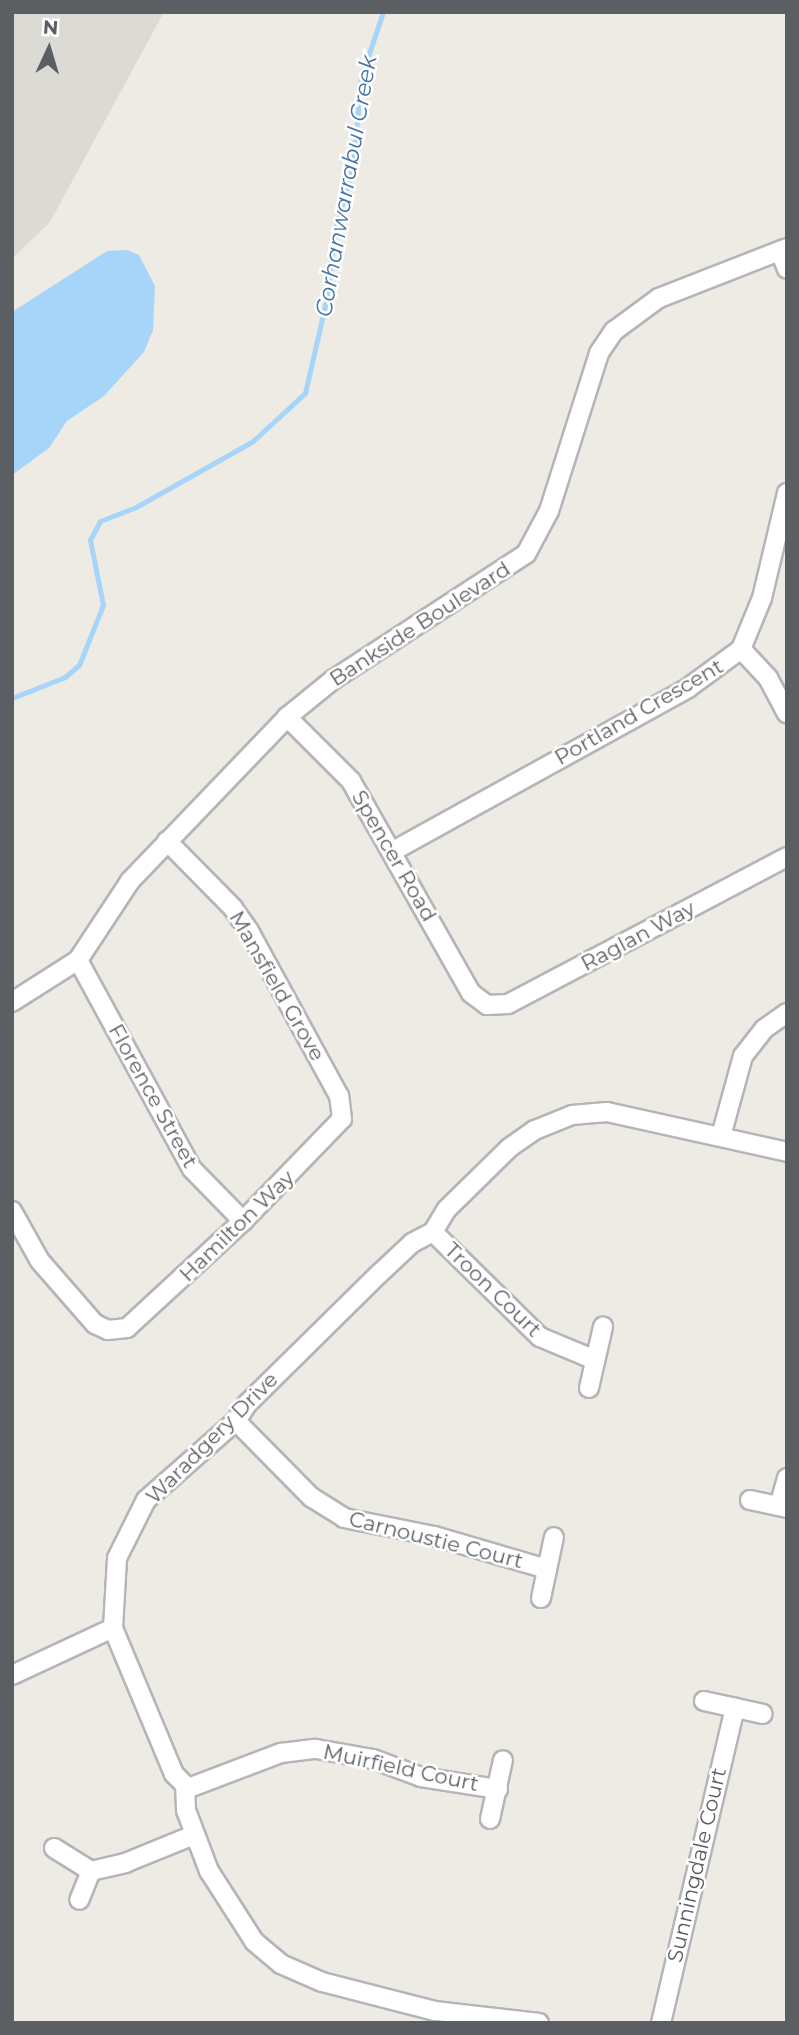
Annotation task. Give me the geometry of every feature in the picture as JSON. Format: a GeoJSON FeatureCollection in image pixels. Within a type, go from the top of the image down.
{"type":"FeatureCollection","features":[{"type":"Feature","properties":{"kind":"street"},"geometry":{"type":"LineString","coordinates":[[783,249],[787,269]]}},
{"type":"Feature","properties":{"kind":"street","name":"Bankside Boulevard"},"geometry":{"type":"LineString","coordinates":[[12,1002],[78,960],[130,881],[287,718],[334,679],[526,554],[549,512],[599,353],[614,331],[659,298],[783,249]]}},
{"type":"Feature","properties":{"kind":"street","name":"Portland Crescent"},"geometry":{"type":"LineString","coordinates":[[393,851],[688,688],[741,649],[762,598],[787,493]]}},
{"type":"Feature","properties":{"kind":"street"},"geometry":{"type":"LineString","coordinates":[[741,649],[768,678],[787,713]]}},
{"type":"Feature","properties":{"kind":"street","name":"Spencer Road"},"geometry":{"type":"LineString","coordinates":[[287,718],[351,780],[471,993],[487,1005]]}},
{"type":"Feature","properties":{"kind":"street","name":"Mansfield Grove"},"geometry":{"type":"LineString","coordinates":[[167,841],[233,908],[249,931],[344,1110]]}},
{"type":"Feature","properties":{"kind":"street","name":"Raglan Way"},"geometry":{"type":"LineString","coordinates":[[487,1005],[508,1004],[787,857]]}},
{"type":"Feature","properties":{"kind":"street","name":"Florence Street"},"geometry":{"type":"LineString","coordinates":[[78,960],[192,1169],[243,1221]]}},
{"type":"Feature","properties":{"kind":"street"},"geometry":{"type":"LineString","coordinates":[[721,1136],[743,1056],[764,1029],[787,1013]]}},
{"type":"Feature","properties":{"kind":"street","name":"Hamilton Way"},"geometry":{"type":"LineString","coordinates":[[12,1211],[40,1261],[95,1324],[118,1331],[136,1323],[243,1221],[338,1127],[344,1110]]}},
{"type":"Feature","properties":{"kind":"street","name":"Waradgery Drive"},"geometry":{"type":"LineString","coordinates":[[540,2023],[435,2011],[291,1970],[264,1951],[242,1926],[194,1835],[185,1808],[186,1789],[174,1774],[113,1628],[115,1566],[136,1515],[188,1460],[236,1421],[247,1404],[379,1274],[414,1242],[433,1232],[446,1210],[509,1148],[560,1119],[607,1112],[787,1152]]}},
{"type":"Feature","properties":{"kind":"street","name":"Troon Court"},"geometry":{"type":"LineString","coordinates":[[433,1232],[534,1332],[595,1360]]}},
{"type":"Feature","properties":{"kind":"street"},"geometry":{"type":"LineString","coordinates":[[589,1388],[603,1327]]}},
{"type":"Feature","properties":{"kind":"street","name":"Carnoustie Court"},"geometry":{"type":"LineString","coordinates":[[236,1421],[310,1497],[344,1518],[434,1536],[547,1569]]}},
{"type":"Feature","properties":{"kind":"street"},"geometry":{"type":"LineString","coordinates":[[750,1500],[783,1507],[787,1478]]}},
{"type":"Feature","properties":{"kind":"street","name":"Carnoustie Court"},"geometry":{"type":"LineString","coordinates":[[541,1598],[554,1537]]}},
{"type":"Feature","properties":{"kind":"street"},"geometry":{"type":"LineString","coordinates":[[12,1675],[113,1628]]}},
{"type":"Feature","properties":{"kind":"street"},"geometry":{"type":"LineString","coordinates":[[704,1701],[763,1714]]}},
{"type":"Feature","properties":{"kind":"street","name":"Sunningdale Court"},"geometry":{"type":"LineString","coordinates":[[661,2023],[697,1877],[711,1796],[735,1708]]}},
{"type":"Feature","properties":{"kind":"street","name":"Muirfield Court"},"geometry":{"type":"LineString","coordinates":[[186,1789],[281,1753],[316,1749],[373,1759],[421,1777],[498,1789]]}},
{"type":"Feature","properties":{"kind":"street","name":"Muirfield Court"},"geometry":{"type":"LineString","coordinates":[[490,1819],[503,1760]]}},
{"type":"Feature","properties":{"kind":"street"},"geometry":{"type":"LineString","coordinates":[[54,1849],[91,1871],[125,1863],[194,1835]]}},
{"type":"Feature","properties":{"kind":"street"},"geometry":{"type":"LineString","coordinates":[[79,1900],[91,1871]]}},
{"type":"Feature","properties":{"kind":"shaded area"},"geometry":{"type":"Polygon","coordinates":[[[12,12],[164,12],[50,222],[12,259],[12,12]]]}},
{"type":"Feature","properties":{"kind":"water"},"geometry":{"type":"Polygon","coordinates":[[[127,250],[139,255],[155,286],[153,330],[144,352],[104,396],[67,421],[49,448],[12,475],[12,312],[107,251],[127,250]]]}},
{"type":"Feature","properties":{"kind":"waterway","name":"Corhanwarrabul Creek"},"geometry":{"type":"LineString","coordinates":[[12,698],[65,677],[79,665],[103,605],[90,540],[100,521],[136,507],[253,441],[305,393],[326,301],[335,230],[353,165],[361,77],[383,12]]}}]}
